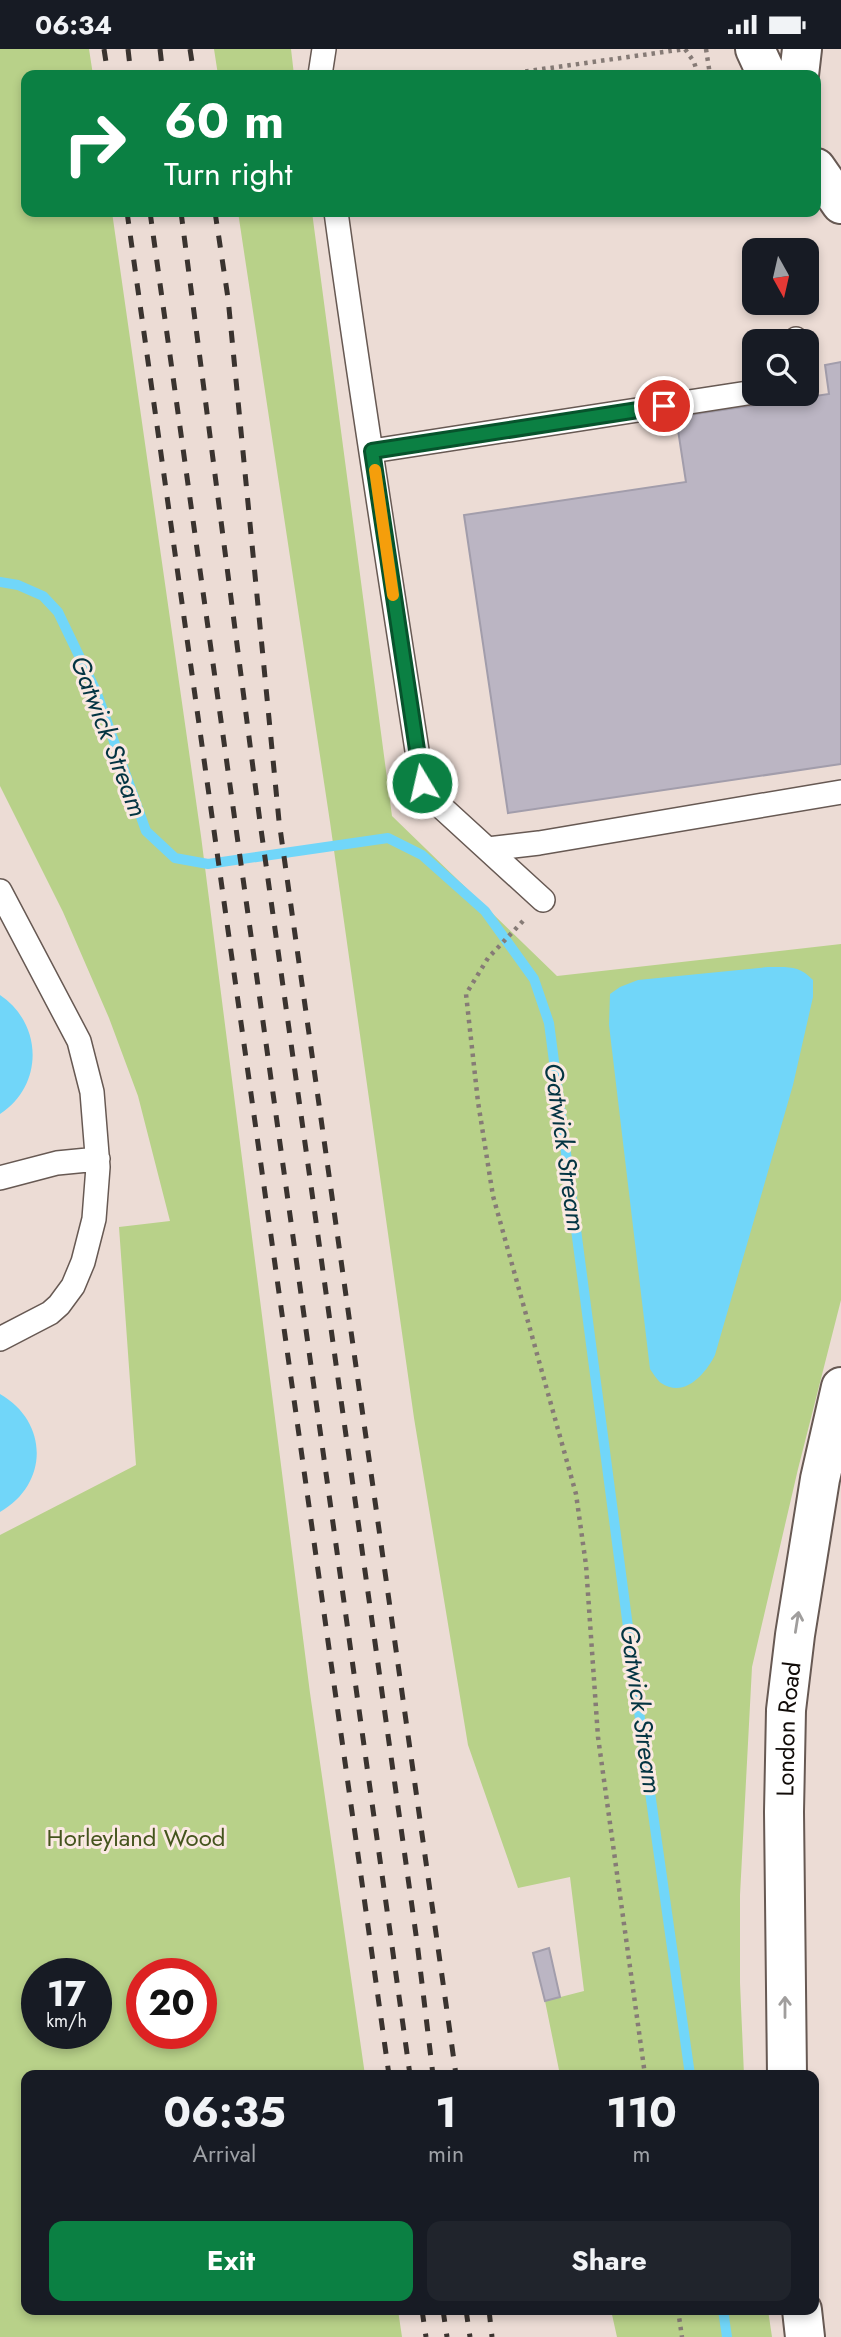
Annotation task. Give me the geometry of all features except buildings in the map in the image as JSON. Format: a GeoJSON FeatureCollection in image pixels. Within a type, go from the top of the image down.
{"type":"FeatureCollection","features":[{"type":"Feature","properties":{"kind":"main road"},"geometry":{"type":"LineString","coordinates":[[755,49],[765,70]]}},
{"type":"Feature","properties":{"kind":"main road"},"geometry":{"type":"LineString","coordinates":[[800,70],[802,49]]}},
{"type":"Feature","properties":{"kind":"main road"},"geometry":{"type":"LineString","coordinates":[[821,175],[841,204]]}},
{"type":"Feature","properties":{"kind":"main road","name":"London Road"},"geometry":{"type":"LineString","coordinates":[[787,2070],[784,1825],[786,1710],[820,1479],[841,1387]]}},
{"type":"Feature","properties":{"kind":"main road"},"geometry":{"type":"LineString","coordinates":[[803,2315],[805,2337]]}},
{"type":"Feature","properties":{"kind":"lane"},"geometry":{"type":"LineString","coordinates":[[321,70],[324,49]]}},
{"type":"Feature","properties":{"kind":"lane"},"geometry":{"type":"LineString","coordinates":[[337,217],[422,783],[438,804],[543,900]]}},
{"type":"Feature","properties":{"kind":"lane"},"geometry":{"type":"LineString","coordinates":[[372,451],[742,394]]}},
{"type":"Feature","properties":{"kind":"lane"},"geometry":{"type":"LineString","coordinates":[[488,849],[540,843],[841,792]]}},
{"type":"Feature","properties":{"kind":"lane"},"geometry":{"type":"LineString","coordinates":[[0,891],[79,1041],[92,1093],[98,1160],[94,1219],[83,1262],[73,1286],[50,1313],[2,1333]]}},
{"type":"Feature","properties":{"kind":"lane"},"geometry":{"type":"LineString","coordinates":[[0,1178],[57,1163],[98,1160]]}},
{"type":"Feature","properties":{"kind":"path"},"geometry":{"type":"LineString","coordinates":[[536,70],[685,49],[696,70]]}},
{"type":"Feature","properties":{"kind":"path"},"geometry":{"type":"LineString","coordinates":[[706,49],[709,70]]}},
{"type":"Feature","properties":{"kind":"path"},"geometry":{"type":"LineString","coordinates":[[523,921],[488,958],[466,994],[478,1102],[493,1196],[576,1494],[586,1565],[598,1737],[644,2070]]}},
{"type":"Feature","properties":{"kind":"path"},"geometry":{"type":"LineString","coordinates":[[679,2315],[682,2337]]}},
{"type":"Feature","properties":{"kind":"green space","name":"Horleyland Wood"},"geometry":{"type":"Polygon","coordinates":[[[0,49],[89,49],[92,70],[21,70],[21,217],[113,217],[201,836],[310,1693],[364,2070],[21,2070],[21,2315],[399,2315],[402,2337],[0,2337],[0,1535],[136,1465],[119,1227],[170,1221],[138,1096],[109,1018],[63,912],[0,786],[0,49]]]}},
{"type":"Feature","properties":{"kind":"green space"},"geometry":{"type":"Polygon","coordinates":[[[214,49],[291,49],[293,70],[217,70],[214,49]]]}},
{"type":"Feature","properties":{"kind":"green space"},"geometry":{"type":"Polygon","coordinates":[[[239,217],[313,217],[392,816],[557,976],[841,944],[841,1300],[752,1667],[740,1895],[744,2070],[559,2070],[545,2001],[584,1991],[570,1877],[518,1888],[468,1745],[414,1418],[330,822],[239,217]]]}},
{"type":"Feature","properties":{"kind":"green space"},"geometry":{"type":"Polygon","coordinates":[[[612,2315],[769,2315],[772,2337],[617,2337],[612,2315]]]}},
{"type":"Feature","properties":{"kind":"water"},"geometry":{"type":"Polygon","coordinates":[[[768,967],[798,969],[813,980],[813,997],[793,1085],[715,1355],[694,1382],[678,1388],[670,1387],[660,1382],[650,1369],[609,1025],[610,994],[638,980],[768,967]]]}},
{"type":"Feature","properties":{"kind":"water"},"geometry":{"type":"Polygon","coordinates":[[[0,995],[14,1007],[24,1022],[33,1055],[25,1087],[14,1102],[0,1114],[0,995]]]}},
{"type":"Feature","properties":{"kind":"water"},"geometry":{"type":"Polygon","coordinates":[[[0,1394],[28,1420],[37,1453],[28,1486],[0,1512],[0,1394]]]}},
{"type":"Feature","properties":{"kind":"waterway","name":"Gatwick Stream"},"geometry":{"type":"LineString","coordinates":[[0,582],[18,585],[43,596],[58,612],[96,691],[146,831],[175,858],[208,864],[388,838],[422,855],[485,911],[534,979],[549,1023],[645,1757],[689,2070]]}},
{"type":"Feature","properties":{"kind":"waterway","name":"Gatwick Stream"},"geometry":{"type":"LineString","coordinates":[[724,2315],[727,2337]]}},
{"type":"Feature","properties":{"kind":"railway"},"geometry":{"type":"LineString","coordinates":[[104,49],[107,70]]}},
{"type":"Feature","properties":{"kind":"railway"},"geometry":{"type":"LineString","coordinates":[[128,49],[130,70]]}},
{"type":"Feature","properties":{"kind":"railway"},"geometry":{"type":"LineString","coordinates":[[160,49],[162,70]]}},
{"type":"Feature","properties":{"kind":"railway"},"geometry":{"type":"LineString","coordinates":[[190,49],[193,70]]}},
{"type":"Feature","properties":{"kind":"railway"},"geometry":{"type":"LineString","coordinates":[[128,217],[388,2070]]}},
{"type":"Feature","properties":{"kind":"railway"},"geometry":{"type":"LineString","coordinates":[[151,217],[409,2070]]}},
{"type":"Feature","properties":{"kind":"railway"},"geometry":{"type":"LineString","coordinates":[[182,217],[260,822],[417,1942],[432,2070]]}},
{"type":"Feature","properties":{"kind":"railway"},"geometry":{"type":"LineString","coordinates":[[216,217],[228,298],[279,821],[455,2070]]}},
{"type":"Feature","properties":{"kind":"railway"},"geometry":{"type":"LineString","coordinates":[[423,2315],[426,2337]]}},
{"type":"Feature","properties":{"kind":"railway"},"geometry":{"type":"LineString","coordinates":[[444,2315],[447,2337]]}},
{"type":"Feature","properties":{"kind":"railway"},"geometry":{"type":"LineString","coordinates":[[467,2315],[470,2337]]}},
{"type":"Feature","properties":{"kind":"railway"},"geometry":{"type":"LineString","coordinates":[[490,2315],[492,2337]]}},
{"type":"Feature","properties":{"kind":"slow traffic"},"geometry":{"type":"LineString","coordinates":[[375,470],[393,595]]}},
{"type":"Feature","properties":{"kind":"route"},"geometry":{"type":"LineString","coordinates":[[422,783],[372,451],[664,406]]}}]}
